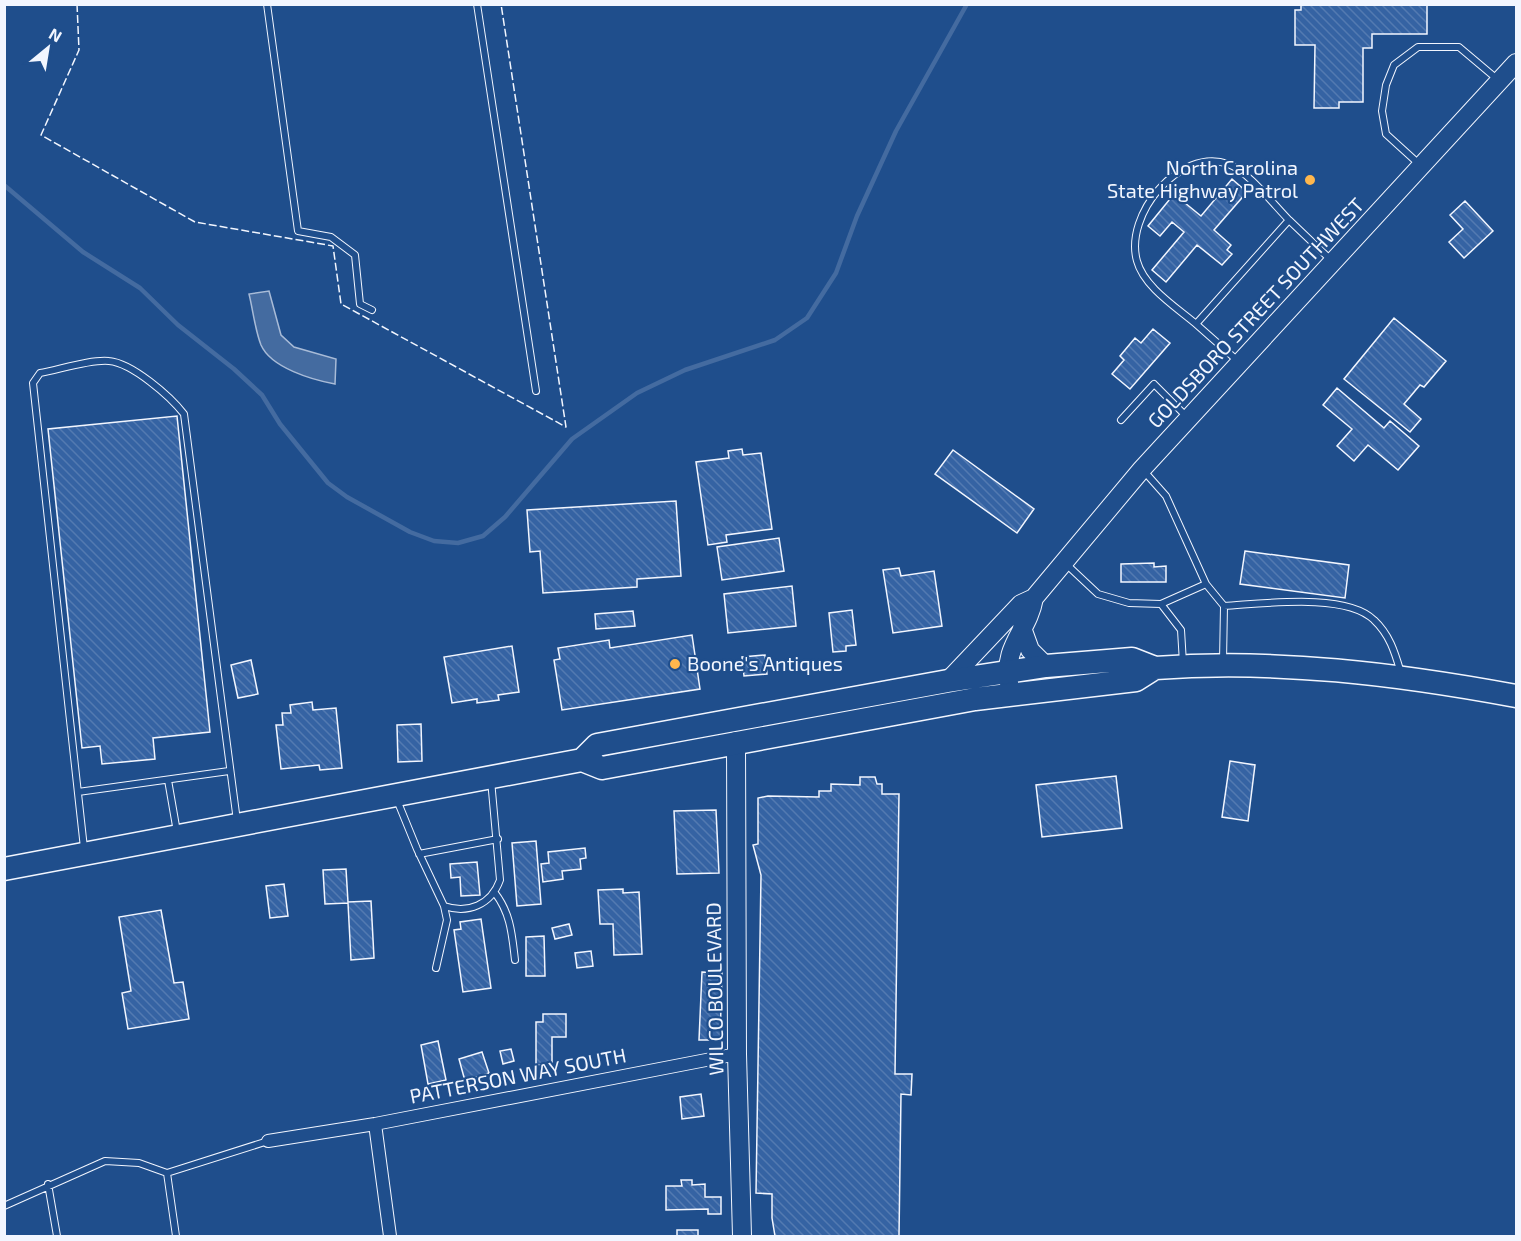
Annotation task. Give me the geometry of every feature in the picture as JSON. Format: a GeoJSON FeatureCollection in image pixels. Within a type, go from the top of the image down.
{"type":"FeatureCollection","features":[{"type":"Feature","properties":{"kind":"highway"},"geometry":{"type":"LineString","coordinates":[[4,869],[237,827],[582,760],[602,768],[1009,683],[1046,666],[1132,659],[1155,668],[1338,669],[1402,676],[1516,696]]}},
{"type":"Feature","properties":{"kind":"highway"},"geometry":{"type":"LineString","coordinates":[[582,760],[597,746],[948,681],[1009,683],[1136,680],[1155,668]]}},
{"type":"Feature","properties":{"kind":"street","name":"GOLDSBORO STREET SOUTHWEST"},"geometry":{"type":"LineString","coordinates":[[948,681],[1021,604],[1034,598],[1142,469],[1516,63]]}},
{"type":"Feature","properties":{"kind":"street","name":"GOLDSBORO STREET SOUTHWEST"},"geometry":{"type":"LineString","coordinates":[[1009,683],[1008,659],[1032,612],[1034,598]]}},
{"type":"Feature","properties":{"kind":"street"},"geometry":{"type":"LineString","coordinates":[[1022,628],[1030,650],[1046,666]]}},
{"type":"Feature","properties":{"kind":"street","name":"WILCO BOULEVARD"},"geometry":{"type":"LineString","coordinates":[[736,741],[737,1054],[742,1236]]}},
{"type":"Feature","properties":{"kind":"street","name":"PATTERSON WAY SOUTH"},"geometry":{"type":"LineString","coordinates":[[268,1141],[375,1124],[737,1054]]}},
{"type":"Feature","properties":{"kind":"street"},"geometry":{"type":"LineString","coordinates":[[375,1124],[390,1236]]}},
{"type":"Feature","properties":{"kind":"lane"},"geometry":{"type":"LineString","coordinates":[[267,4],[298,231],[331,237],[355,255],[360,304],[372,309]]}},
{"type":"Feature","properties":{"kind":"lane"},"geometry":{"type":"LineString","coordinates":[[477,4],[536,391]]}},
{"type":"Feature","properties":{"kind":"lane"},"geometry":{"type":"LineString","coordinates":[[1421,166],[1386,134],[1382,111],[1386,85],[1394,65],[1418,47],[1458,47],[1499,81]]}},
{"type":"Feature","properties":{"kind":"lane"},"geometry":{"type":"LineString","coordinates":[[1240,363],[1155,288],[1137,263],[1134,246],[1135,229],[1141,214],[1167,180],[1200,164],[1210,162],[1228,164],[1242,172],[1333,262]]}},
{"type":"Feature","properties":{"kind":"lane"},"geometry":{"type":"LineString","coordinates":[[1196,324],[1289,220]]}},
{"type":"Feature","properties":{"kind":"lane"},"geometry":{"type":"LineString","coordinates":[[85,855],[33,383],[40,373],[108,360],[126,366],[174,401],[184,414],[237,827]]}},
{"type":"Feature","properties":{"kind":"lane"},"geometry":{"type":"LineString","coordinates":[[1121,420],[1154,384],[1188,419]]}},
{"type":"Feature","properties":{"kind":"lane"},"geometry":{"type":"LineString","coordinates":[[1142,469],[1166,496],[1206,584],[1224,606],[1223,667]]}},
{"type":"Feature","properties":{"kind":"lane"},"geometry":{"type":"LineString","coordinates":[[1065,563],[1098,594],[1129,603],[1161,604],[1206,584]]}},
{"type":"Feature","properties":{"kind":"lane"},"geometry":{"type":"LineString","coordinates":[[1224,606],[1301,603],[1355,608],[1374,619],[1393,645],[1402,676]]}},
{"type":"Feature","properties":{"kind":"lane"},"geometry":{"type":"LineString","coordinates":[[1161,604],[1181,630],[1184,667]]}},
{"type":"Feature","properties":{"kind":"lane"},"geometry":{"type":"LineString","coordinates":[[78,792],[229,771]]}},
{"type":"Feature","properties":{"kind":"lane"},"geometry":{"type":"LineString","coordinates":[[444,906],[453,909],[474,909],[495,893],[500,880],[498,839],[490,777]]}},
{"type":"Feature","properties":{"kind":"lane"},"geometry":{"type":"LineString","coordinates":[[168,780],[178,838]]}},
{"type":"Feature","properties":{"kind":"lane"},"geometry":{"type":"LineString","coordinates":[[395,795],[419,854],[444,906],[447,920],[436,968]]}},
{"type":"Feature","properties":{"kind":"lane"},"geometry":{"type":"LineString","coordinates":[[419,854],[498,839]]}},
{"type":"Feature","properties":{"kind":"lane"},"geometry":{"type":"LineString","coordinates":[[495,893],[510,920],[515,960]]}},
{"type":"Feature","properties":{"kind":"lane"},"geometry":{"type":"LineString","coordinates":[[4,1206],[105,1161],[139,1163],[167,1173],[268,1141]]}},
{"type":"Feature","properties":{"kind":"lane"},"geometry":{"type":"LineString","coordinates":[[167,1173],[176,1236]]}},
{"type":"Feature","properties":{"kind":"lane"},"geometry":{"type":"LineString","coordinates":[[48,1185],[57,1236]]}},
{"type":"Feature","properties":{"kind":"water"},"geometry":{"type":"Polygon","coordinates":[[[269,291],[281,335],[294,347],[336,359],[335,384],[294,372],[266,353],[259,339],[249,294],[269,291]]]}},
{"type":"Feature","properties":{"kind":"building"},"geometry":{"type":"Polygon","coordinates":[[[1301,4],[1430,4],[1427,6],[1427,34],[1372,34],[1372,48],[1363,48],[1363,102],[1339,102],[1339,108],[1314,108],[1315,45],[1295,45],[1295,10],[1301,10],[1301,4]]]}},
{"type":"Feature","properties":{"kind":"building"},"geometry":{"type":"Polygon","coordinates":[[[1232,179],[1247,192],[1214,230],[1231,245],[1227,250],[1232,254],[1222,265],[1197,245],[1166,282],[1152,270],[1184,232],[1172,222],[1160,236],[1148,226],[1174,194],[1201,216],[1232,179]]]}},
{"type":"Feature","properties":{"kind":"building"},"geometry":{"type":"Polygon","coordinates":[[[1465,201],[1493,231],[1464,258],[1449,242],[1463,229],[1450,215],[1465,201]]]}},
{"type":"Feature","properties":{"kind":"building"},"geometry":{"type":"Polygon","coordinates":[[[1394,318],[1446,361],[1424,387],[1420,385],[1404,404],[1421,419],[1410,432],[1344,379],[1394,318]]]}},
{"type":"Feature","properties":{"kind":"building"},"geometry":{"type":"Polygon","coordinates":[[[1153,329],[1170,343],[1130,389],[1112,374],[1124,360],[1120,356],[1135,338],[1141,343],[1153,329]]]}},
{"type":"Feature","properties":{"kind":"building"},"geometry":{"type":"Polygon","coordinates":[[[1337,388],[1384,428],[1390,421],[1419,446],[1398,470],[1368,445],[1354,461],[1337,446],[1352,429],[1323,405],[1337,388]]]}},
{"type":"Feature","properties":{"kind":"building"},"geometry":{"type":"Polygon","coordinates":[[[177,416],[210,732],[153,738],[155,759],[102,764],[100,746],[82,748],[48,429],[177,416]]]}},
{"type":"Feature","properties":{"kind":"building"},"geometry":{"type":"Polygon","coordinates":[[[742,449],[743,455],[761,453],[772,529],[726,535],[727,542],[708,545],[696,462],[729,458],[728,451],[742,449]]]}},
{"type":"Feature","properties":{"kind":"building"},"geometry":{"type":"Polygon","coordinates":[[[953,450],[1034,509],[1017,533],[935,474],[953,450]]]}},
{"type":"Feature","properties":{"kind":"building"},"geometry":{"type":"Polygon","coordinates":[[[676,501],[681,576],[637,579],[637,587],[543,593],[540,551],[530,552],[527,510],[676,501]]]}},
{"type":"Feature","properties":{"kind":"building"},"geometry":{"type":"Polygon","coordinates":[[[779,538],[784,571],[722,580],[717,547],[779,538]]]}},
{"type":"Feature","properties":{"kind":"building"},"geometry":{"type":"Polygon","coordinates":[[[1245,551],[1349,565],[1345,598],[1240,584],[1245,551]]]}},
{"type":"Feature","properties":{"kind":"building"},"geometry":{"type":"Polygon","coordinates":[[[1154,563],[1154,567],[1166,566],[1166,582],[1121,582],[1121,564],[1154,563]]]}},
{"type":"Feature","properties":{"kind":"building"},"geometry":{"type":"Polygon","coordinates":[[[899,568],[901,576],[934,571],[942,626],[893,633],[883,570],[899,568]]]}},
{"type":"Feature","properties":{"kind":"building"},"geometry":{"type":"Polygon","coordinates":[[[792,586],[796,626],[728,633],[724,594],[792,586]]]}},
{"type":"Feature","properties":{"kind":"building"},"geometry":{"type":"Polygon","coordinates":[[[852,610],[856,645],[846,646],[846,651],[833,652],[829,613],[852,610]]]}},
{"type":"Feature","properties":{"kind":"building"},"geometry":{"type":"Polygon","coordinates":[[[633,611],[635,626],[596,629],[595,614],[633,611]]]}},
{"type":"Feature","properties":{"kind":"building"},"geometry":{"type":"Polygon","coordinates":[[[692,635],[700,689],[562,710],[554,660],[560,659],[558,648],[609,640],[610,648],[692,635]]]}},
{"type":"Feature","properties":{"kind":"building"},"geometry":{"type":"Polygon","coordinates":[[[512,646],[519,692],[498,695],[499,700],[477,703],[477,699],[452,703],[444,657],[512,646]]]}},
{"type":"Feature","properties":{"kind":"building"},"geometry":{"type":"Polygon","coordinates":[[[765,655],[767,674],[744,676],[742,657],[765,655]]]}},
{"type":"Feature","properties":{"kind":"building"},"geometry":{"type":"Polygon","coordinates":[[[251,660],[258,694],[238,698],[231,665],[251,660]]]}},
{"type":"Feature","properties":{"kind":"building"},"geometry":{"type":"Polygon","coordinates":[[[312,702],[313,710],[336,708],[342,768],[320,770],[319,765],[281,769],[276,725],[283,725],[282,713],[291,713],[290,705],[312,702]]]}},
{"type":"Feature","properties":{"kind":"building"},"geometry":{"type":"Polygon","coordinates":[[[421,724],[422,761],[398,762],[397,725],[421,724]]]}},
{"type":"Feature","properties":{"kind":"building"},"geometry":{"type":"Polygon","coordinates":[[[1230,761],[1255,765],[1248,821],[1222,817],[1230,761]]]}},
{"type":"Feature","properties":{"kind":"building"},"geometry":{"type":"Polygon","coordinates":[[[1116,776],[1122,828],[1042,837],[1036,785],[1116,776]]]}},
{"type":"Feature","properties":{"kind":"building"},"geometry":{"type":"Polygon","coordinates":[[[860,777],[875,777],[877,784],[882,784],[882,794],[899,794],[895,1074],[912,1074],[911,1095],[901,1094],[899,1236],[775,1236],[772,1194],[756,1193],[761,875],[753,845],[758,844],[758,798],[768,796],[819,797],[819,791],[831,791],[831,784],[860,785],[860,777]]]}},
{"type":"Feature","properties":{"kind":"building"},"geometry":{"type":"Polygon","coordinates":[[[716,810],[719,873],[677,874],[674,811],[716,810]]]}},
{"type":"Feature","properties":{"kind":"building"},"geometry":{"type":"Polygon","coordinates":[[[536,841],[541,904],[517,906],[512,843],[536,841]]]}},
{"type":"Feature","properties":{"kind":"building"},"geometry":{"type":"Polygon","coordinates":[[[585,848],[586,858],[580,859],[581,869],[562,871],[563,879],[543,882],[541,864],[549,863],[548,852],[585,848]]]}},
{"type":"Feature","properties":{"kind":"building"},"geometry":{"type":"Polygon","coordinates":[[[477,862],[480,895],[461,896],[460,877],[451,878],[450,864],[477,862]]]}},
{"type":"Feature","properties":{"kind":"building"},"geometry":{"type":"Polygon","coordinates":[[[346,869],[348,902],[371,901],[374,958],[351,960],[348,903],[325,904],[323,870],[346,869]]]}},
{"type":"Feature","properties":{"kind":"building"},"geometry":{"type":"Polygon","coordinates":[[[284,884],[288,916],[270,918],[266,886],[284,884]]]}},
{"type":"Feature","properties":{"kind":"building"},"geometry":{"type":"Polygon","coordinates":[[[623,889],[623,893],[639,892],[642,954],[614,955],[613,924],[600,924],[598,890],[623,889]]]}},
{"type":"Feature","properties":{"kind":"building"},"geometry":{"type":"Polygon","coordinates":[[[161,910],[174,983],[183,982],[189,1019],[128,1029],[122,993],[131,991],[119,917],[161,910]]]}},
{"type":"Feature","properties":{"kind":"building"},"geometry":{"type":"Polygon","coordinates":[[[481,919],[491,988],[463,992],[454,930],[461,929],[460,922],[481,919]]]}},
{"type":"Feature","properties":{"kind":"building"},"geometry":{"type":"Polygon","coordinates":[[[569,924],[572,935],[555,939],[552,928],[569,924]]]}},
{"type":"Feature","properties":{"kind":"building"},"geometry":{"type":"Polygon","coordinates":[[[544,936],[545,976],[526,976],[526,937],[544,936]]]}},
{"type":"Feature","properties":{"kind":"building"},"geometry":{"type":"Polygon","coordinates":[[[591,951],[593,966],[577,968],[575,953],[591,951]]]}},
{"type":"Feature","properties":{"kind":"building"},"geometry":{"type":"Polygon","coordinates":[[[702,972],[722,973],[720,1040],[699,1040],[702,972]]]}},
{"type":"Feature","properties":{"kind":"building"},"geometry":{"type":"Polygon","coordinates":[[[543,1014],[566,1014],[566,1037],[552,1037],[552,1065],[536,1065],[536,1022],[543,1022],[543,1014]]]}},
{"type":"Feature","properties":{"kind":"building"},"geometry":{"type":"Polygon","coordinates":[[[438,1041],[446,1080],[428,1084],[421,1045],[438,1041]]]}},
{"type":"Feature","properties":{"kind":"building"},"geometry":{"type":"Polygon","coordinates":[[[511,1049],[514,1061],[503,1064],[500,1051],[511,1049]]]}},
{"type":"Feature","properties":{"kind":"building"},"geometry":{"type":"Polygon","coordinates":[[[482,1052],[489,1073],[465,1081],[459,1059],[482,1052]]]}},
{"type":"Feature","properties":{"kind":"building"},"geometry":{"type":"Polygon","coordinates":[[[701,1094],[704,1116],[682,1119],[680,1097],[701,1094]]]}},
{"type":"Feature","properties":{"kind":"building"},"geometry":{"type":"Polygon","coordinates":[[[681,1180],[692,1180],[692,1185],[705,1184],[705,1197],[721,1197],[721,1214],[708,1214],[708,1209],[666,1210],[666,1186],[682,1186],[681,1180]]]}},
{"type":"Feature","properties":{"kind":"building"},"geometry":{"type":"Polygon","coordinates":[[[677,1230],[698,1230],[698,1236],[677,1236],[677,1230]]]}},
{"type":"Feature","properties":{"kind":"waterway"},"geometry":{"type":"LineString","coordinates":[[4,185],[83,252],[140,288],[178,325],[234,369],[262,395],[280,424],[328,483],[347,497],[410,532],[434,541],[458,543],[483,536],[505,517],[572,439],[637,393],[685,370],[775,340],[807,318],[836,273],[857,216],[896,131],[967,4]]}},
{"type":"Feature","properties":{"kind":"fence"},"geometry":{"type":"LineString","coordinates":[[77,4],[79,50],[41,135],[195,222],[333,246],[341,304],[566,427],[501,4]]}},
{"type":"Feature","properties":{"kind":"place","name":"North Carolina State Highway Patrol"},"geometry":{"type":"Point","coordinates":[1310,180]}},
{"type":"Feature","properties":{"kind":"place","name":"Boone's Antiques"},"geometry":{"type":"Point","coordinates":[675,664]}}]}
